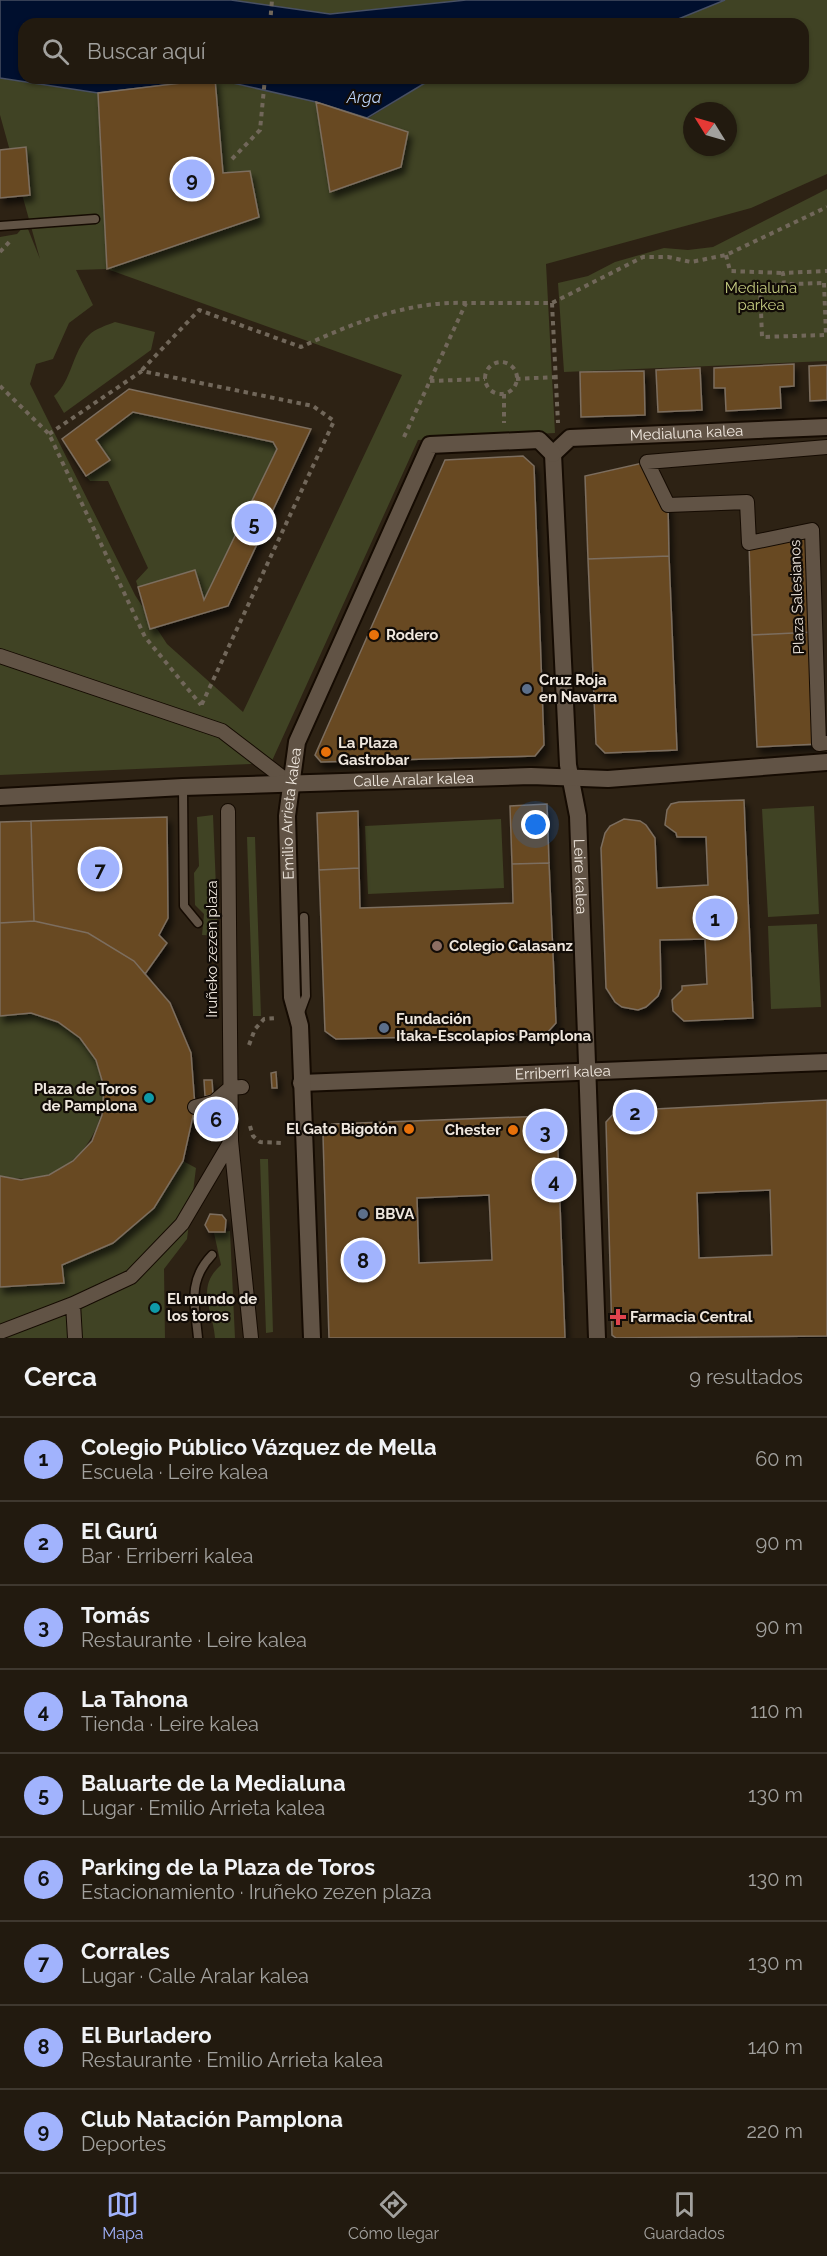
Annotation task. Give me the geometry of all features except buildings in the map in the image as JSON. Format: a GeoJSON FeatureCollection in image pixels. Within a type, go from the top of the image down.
{"type":"FeatureCollection","features":[{"type":"Feature","properties":{"kind":"street","name":"Medialuna kalea"},"geometry":{"type":"LineString","coordinates":[[553,454],[570,438],[827,427]]}},
{"type":"Feature","properties":{"kind":"street","name":"Emilio Arrieta kalea"},"geometry":{"type":"LineString","coordinates":[[312,1338],[300,1026],[291,997],[287,816],[297,742],[430,445],[539,440],[553,454]]}},
{"type":"Feature","properties":{"kind":"street","name":"Plaza Salesianos"},"geometry":{"type":"LineString","coordinates":[[827,447],[647,462],[668,505],[747,502],[749,543],[812,530],[819,744],[827,743]]}},
{"type":"Feature","properties":{"kind":"street","name":"Leire kalea"},"geometry":{"type":"LineString","coordinates":[[553,454],[568,765],[578,816],[597,1338]]}},
{"type":"Feature","properties":{"kind":"street"},"geometry":{"type":"LineString","coordinates":[[0,656],[222,731],[291,784]]}},
{"type":"Feature","properties":{"kind":"street","name":"Calle Aralar kalea"},"geometry":{"type":"LineString","coordinates":[[0,797],[183,787],[531,776],[608,778],[827,762]]}},
{"type":"Feature","properties":{"kind":"street","name":"Iruñeko zezen plaza"},"geometry":{"type":"LineString","coordinates":[[228,811],[236,1087],[231,1141],[251,1338]]}},
{"type":"Feature","properties":{"kind":"street","name":"Erriberri kalea"},"geometry":{"type":"LineString","coordinates":[[301,1083],[827,1062]]}},
{"type":"Feature","properties":{"kind":"street"},"geometry":{"type":"LineString","coordinates":[[195,1107],[214,1102],[236,1087]]}},
{"type":"Feature","properties":{"kind":"street"},"geometry":{"type":"LineString","coordinates":[[0,1332],[73,1304],[131,1277],[182,1224],[231,1141]]}},
{"type":"Feature","properties":{"kind":"street"},"geometry":{"type":"LineString","coordinates":[[73,1304],[75,1338]]}},
{"type":"Feature","properties":{"kind":"lane"},"geometry":{"type":"LineString","coordinates":[[0,226],[95,219]]}},
{"type":"Feature","properties":{"kind":"lane"},"geometry":{"type":"LineString","coordinates":[[183,787],[184,906],[198,923]]}},
{"type":"Feature","properties":{"kind":"lane"},"geometry":{"type":"LineString","coordinates":[[298,1018],[306,996],[304,917]]}},
{"type":"Feature","properties":{"kind":"lane"},"geometry":{"type":"LineString","coordinates":[[198,1338],[194,1289],[201,1267],[212,1255]]}},
{"type":"Feature","properties":{"kind":"path"},"geometry":{"type":"LineString","coordinates":[[270,18],[272,0]]}},
{"type":"Feature","properties":{"kind":"path"},"geometry":{"type":"LineString","coordinates":[[232,159],[260,130],[264,84]]}},
{"type":"Feature","properties":{"kind":"path"},"geometry":{"type":"LineString","coordinates":[[50,434],[142,371],[199,310],[301,347],[360,321],[411,308],[466,303],[552,303],[643,257],[668,257],[691,262],[726,255],[827,207]]}},
{"type":"Feature","properties":{"kind":"path"},"geometry":{"type":"LineString","coordinates":[[726,255],[730,271],[783,273],[827,271]]}},
{"type":"Feature","properties":{"kind":"path"},"geometry":{"type":"LineString","coordinates":[[783,273],[784,285]]}},
{"type":"Feature","properties":{"kind":"path"},"geometry":{"type":"LineString","coordinates":[[824,284],[826,334],[762,337],[760,285],[784,285],[824,284]]}},
{"type":"Feature","properties":{"kind":"path"},"geometry":{"type":"LineString","coordinates":[[404,437],[466,303]]}},
{"type":"Feature","properties":{"kind":"path"},"geometry":{"type":"LineString","coordinates":[[552,303],[559,430]]}},
{"type":"Feature","properties":{"kind":"path"},"geometry":{"type":"LineString","coordinates":[[504,363],[515,372],[516,379],[510,391],[504,394],[491,391],[485,379],[490,366],[504,363]]}},
{"type":"Feature","properties":{"kind":"path"},"geometry":{"type":"LineString","coordinates":[[142,371],[313,406],[334,421],[201,706]]}},
{"type":"Feature","properties":{"kind":"path"},"geometry":{"type":"LineString","coordinates":[[516,379],[556,376]]}},
{"type":"Feature","properties":{"kind":"path"},"geometry":{"type":"LineString","coordinates":[[430,381],[485,379]]}},
{"type":"Feature","properties":{"kind":"path"},"geometry":{"type":"LineString","coordinates":[[0,386],[50,434],[145,637],[222,731]]}},
{"type":"Feature","properties":{"kind":"path"},"geometry":{"type":"LineString","coordinates":[[504,394],[504,432]]}},
{"type":"Feature","properties":{"kind":"path"},"geometry":{"type":"LineString","coordinates":[[249,1042],[255,1029],[264,1019],[277,1018]]}},
{"type":"Feature","properties":{"kind":"path"},"geometry":{"type":"LineString","coordinates":[[253,1136],[260,1142],[282,1143]]}},
{"type":"Feature","properties":{"kind":"green space"},"geometry":{"type":"Polygon","coordinates":[[[231,0],[466,0],[330,14],[231,0]]]}},
{"type":"Feature","properties":{"kind":"green space"},"geometry":{"type":"Polygon","coordinates":[[[725,0],[827,0],[827,174],[751,208],[546,264],[555,433],[418,440],[271,763],[0,775],[0,237],[17,234],[26,224],[40,259],[0,115],[0,78],[18,81],[18,84],[39,84],[98,93],[173,84],[237,84],[316,102],[367,119],[424,84],[809,84],[809,18],[681,18],[725,0]],[[107,269],[76,270],[93,305],[69,323],[53,359],[36,364],[30,384],[135,595],[167,644],[243,712],[402,375],[107,269]]]}},
{"type":"Feature","properties":{"kind":"green space","name":"Medialuna parkea"},"geometry":{"type":"Polygon","coordinates":[[[827,189],[827,361],[564,372],[558,283],[588,276],[615,262],[664,248],[688,250],[713,247],[827,189]]]}},
{"type":"Feature","properties":{"kind":"green space"},"geometry":{"type":"Polygon","coordinates":[[[115,322],[155,332],[151,350],[64,413],[54,396],[65,383],[83,342],[101,327],[115,322]]]}},
{"type":"Feature","properties":{"kind":"green space"},"geometry":{"type":"Polygon","coordinates":[[[133,412],[273,442],[277,449],[204,600],[195,570],[138,587],[136,581],[148,568],[108,481],[90,481],[86,476],[110,460],[96,440],[133,412]]]}},
{"type":"Feature","properties":{"kind":"green space"},"geometry":{"type":"Polygon","coordinates":[[[814,806],[819,914],[768,917],[762,809],[814,806]]]}},
{"type":"Feature","properties":{"kind":"green space"},"geometry":{"type":"Polygon","coordinates":[[[213,815],[218,936],[202,935],[204,914],[195,905],[194,873],[199,866],[197,817],[213,815]]]}},
{"type":"Feature","properties":{"kind":"green space"},"geometry":{"type":"Polygon","coordinates":[[[501,819],[504,888],[368,894],[365,826],[501,819]]]}},
{"type":"Feature","properties":{"kind":"green space"},"geometry":{"type":"Polygon","coordinates":[[[247,837],[255,837],[261,1016],[253,1016],[247,837]]]}},
{"type":"Feature","properties":{"kind":"green space"},"geometry":{"type":"Polygon","coordinates":[[[817,924],[821,1007],[771,1009],[768,926],[817,924]]]}},
{"type":"Feature","properties":{"kind":"green space"},"geometry":{"type":"Polygon","coordinates":[[[31,1013],[51,1020],[75,1033],[93,1055],[101,1074],[103,1094],[101,1114],[94,1132],[83,1149],[68,1164],[44,1176],[12,1178],[0,1176],[0,1016],[31,1013]]]}},
{"type":"Feature","properties":{"kind":"green space"},"geometry":{"type":"Polygon","coordinates":[[[260,1159],[268,1159],[273,1332],[266,1333],[260,1159]]]}},
{"type":"Feature","properties":{"kind":"green space"},"geometry":{"type":"Polygon","coordinates":[[[183,1161],[196,1168],[187,1239],[164,1269],[165,1338],[0,1338],[0,1287],[64,1283],[62,1265],[113,1243],[154,1207],[183,1161]]]}},
{"type":"Feature","properties":{"kind":"green space"},"geometry":{"type":"Polygon","coordinates":[[[230,1231],[235,1338],[215,1338],[207,1291],[213,1274],[221,1265],[214,1233],[230,1231]]]}},
{"type":"Feature","properties":{"kind":"water","name":"Arga"},"geometry":{"type":"Polygon","coordinates":[[[0,0],[231,0],[330,14],[466,0],[725,0],[681,18],[18,18],[18,81],[0,78],[0,0]]]}},
{"type":"Feature","properties":{"kind":"water","name":"Arga"},"geometry":{"type":"Polygon","coordinates":[[[39,84],[173,84],[98,93],[39,84]]]}},
{"type":"Feature","properties":{"kind":"water","name":"Arga"},"geometry":{"type":"Polygon","coordinates":[[[237,84],[423,84],[367,118],[316,102],[237,84]]]}},
{"type":"Feature","properties":{"kind":"place","name":"Club Natación Pamplona"},"geometry":{"type":"Point","coordinates":[192,179]}},
{"type":"Feature","properties":{"kind":"place","name":"Baluarte de la Medialuna"},"geometry":{"type":"Point","coordinates":[254,523]}},
{"type":"Feature","properties":{"kind":"place","name":"Rodero"},"geometry":{"type":"Point","coordinates":[374,635]}},
{"type":"Feature","properties":{"kind":"place","name":"Cruz Roja en Navarra"},"geometry":{"type":"Point","coordinates":[527,689]}},
{"type":"Feature","properties":{"kind":"place","name":"La Plaza Gastrobar"},"geometry":{"type":"Point","coordinates":[326,752]}},
{"type":"Feature","properties":{"kind":"place","name":"Corrales"},"geometry":{"type":"Point","coordinates":[100,869]}},
{"type":"Feature","properties":{"kind":"place","name":"Colegio Público Vázquez de Mella"},"geometry":{"type":"Point","coordinates":[715,918]}},
{"type":"Feature","properties":{"kind":"place","name":"Colegio Calasanz"},"geometry":{"type":"Point","coordinates":[437,946]}},
{"type":"Feature","properties":{"kind":"place","name":"Fundación Itaka-Escolapios Pamplona"},"geometry":{"type":"Point","coordinates":[384,1028]}},
{"type":"Feature","properties":{"kind":"place","name":"Plaza de Toros de Pamplona"},"geometry":{"type":"Point","coordinates":[149,1098]}},
{"type":"Feature","properties":{"kind":"place","name":"El Gurú"},"geometry":{"type":"Point","coordinates":[635,1112]}},
{"type":"Feature","properties":{"kind":"place","name":"Parking de la Plaza de Toros"},"geometry":{"type":"Point","coordinates":[216,1119]}},
{"type":"Feature","properties":{"kind":"place","name":"El Gato Bigotón"},"geometry":{"type":"Point","coordinates":[409,1129]}},
{"type":"Feature","properties":{"kind":"place","name":"Chester"},"geometry":{"type":"Point","coordinates":[513,1130]}},
{"type":"Feature","properties":{"kind":"place","name":"Tomás"},"geometry":{"type":"Point","coordinates":[545,1131]}},
{"type":"Feature","properties":{"kind":"place","name":"La Tahona"},"geometry":{"type":"Point","coordinates":[554,1180]}},
{"type":"Feature","properties":{"kind":"place","name":"BBVA"},"geometry":{"type":"Point","coordinates":[363,1214]}},
{"type":"Feature","properties":{"kind":"place","name":"El Burladero"},"geometry":{"type":"Point","coordinates":[363,1260]}},
{"type":"Feature","properties":{"kind":"place","name":"El mundo de los toros"},"geometry":{"type":"Point","coordinates":[155,1308]}},
{"type":"Feature","properties":{"kind":"place","name":"Farmacia Central"},"geometry":{"type":"Point","coordinates":[618,1317]}}]}
